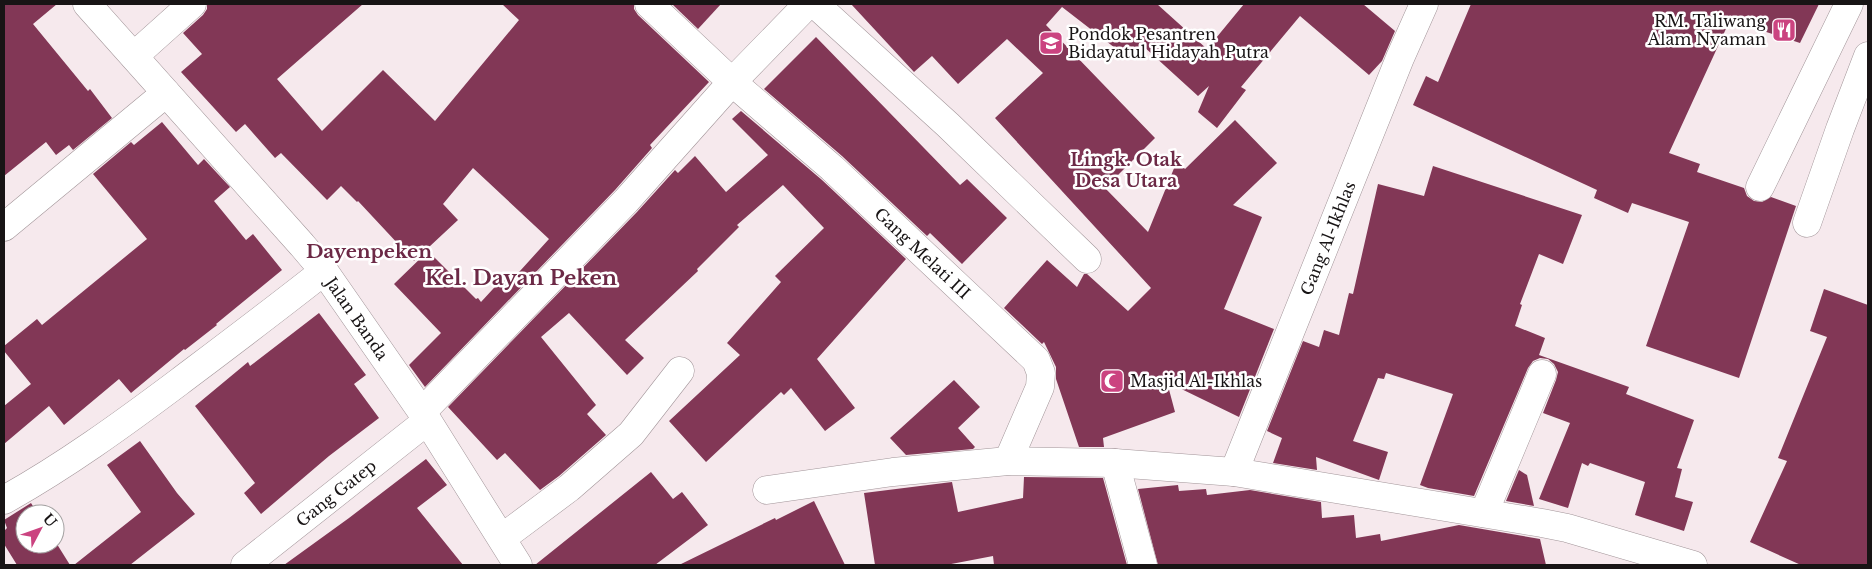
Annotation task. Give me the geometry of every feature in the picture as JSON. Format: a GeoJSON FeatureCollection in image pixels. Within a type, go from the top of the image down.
{"type":"FeatureCollection","features":[{"type":"Feature","properties":{"kind":"street","name":"Jalan Banda"},"geometry":{"type":"LineString","coordinates":[[87,4],[324,271],[425,417],[518,565]]}},
{"type":"Feature","properties":{"kind":"street"},"geometry":{"type":"LineString","coordinates":[[134,56],[192,4]]}},
{"type":"Feature","properties":{"kind":"street","name":"Gang Melati III"},"geometry":{"type":"LineString","coordinates":[[649,4],[732,82],[832,168],[1036,360],[1041,373],[1040,387],[1008,461]]}},
{"type":"Feature","properties":{"kind":"street","name":"Gang Gatep"},"geometry":{"type":"LineString","coordinates":[[245,565],[425,417],[626,201],[732,82],[808,4]]}},
{"type":"Feature","properties":{"kind":"street"},"geometry":{"type":"LineString","coordinates":[[815,4],[948,125],[1088,259]]}},
{"type":"Feature","properties":{"kind":"street","name":"Gang Al-Ikhlas"},"geometry":{"type":"LineString","coordinates":[[1234,472],[1424,4]]}},
{"type":"Feature","properties":{"kind":"street"},"geometry":{"type":"LineString","coordinates":[[1760,187],[1849,4]]}},
{"type":"Feature","properties":{"kind":"street"},"geometry":{"type":"LineString","coordinates":[[1807,223],[1868,56]]}},
{"type":"Feature","properties":{"kind":"street"},"geometry":{"type":"LineString","coordinates":[[4,226],[166,94]]}},
{"type":"Feature","properties":{"kind":"street"},"geometry":{"type":"LineString","coordinates":[[4,500],[59,467],[142,410],[324,271]]}},
{"type":"Feature","properties":{"kind":"street"},"geometry":{"type":"LineString","coordinates":[[502,538],[569,488],[631,434],[680,370]]}},
{"type":"Feature","properties":{"kind":"street"},"geometry":{"type":"LineString","coordinates":[[1484,513],[1542,374]]}},
{"type":"Feature","properties":{"kind":"street"},"geometry":{"type":"LineString","coordinates":[[767,490],[893,472],[1008,461],[1115,462],[1234,472],[1484,513],[1566,528],[1693,565]]}},
{"type":"Feature","properties":{"kind":"street"},"geometry":{"type":"LineString","coordinates":[[1115,462],[1143,565]]}},
{"type":"Feature","properties":{"kind":"building"},"geometry":{"type":"Polygon","coordinates":[[[4,4],[57,4],[33,24],[88,91],[90,89],[112,118],[73,150],[69,145],[56,155],[46,142],[4,176],[4,4]]]}},
{"type":"Feature","properties":{"kind":"building"},"geometry":{"type":"Polygon","coordinates":[[[207,4],[363,4],[277,79],[322,131],[383,70],[435,121],[519,20],[502,4],[634,4],[634,9],[638,15],[709,82],[650,145],[652,148],[615,190],[425,387],[409,365],[441,333],[394,284],[428,251],[481,302],[504,277],[510,282],[549,239],[473,168],[443,204],[458,220],[414,261],[358,201],[341,186],[327,200],[281,153],[275,158],[245,124],[236,132],[181,72],[202,54],[183,33],[203,15],[207,9],[207,4]]]}},
{"type":"Feature","properties":{"kind":"building"},"geometry":{"type":"Polygon","coordinates":[[[672,4],[721,4],[698,29],[672,4]]]}},
{"type":"Feature","properties":{"kind":"building"},"geometry":{"type":"Polygon","coordinates":[[[851,4],[1157,4],[1207,49],[1244,4],[1363,4],[1395,31],[1382,61],[1369,75],[1300,16],[1241,87],[1246,90],[1217,128],[1198,112],[1209,86],[1198,96],[1142,45],[1128,58],[1062,7],[1046,25],[1155,138],[1105,188],[1148,232],[1177,161],[1185,169],[1235,120],[1277,163],[1233,205],[1262,217],[1224,309],[1274,329],[1239,417],[1167,382],[1175,412],[1103,438],[1104,447],[1079,447],[1056,379],[1056,367],[1044,342],[1042,344],[1004,308],[1047,260],[1077,287],[1084,274],[1087,274],[1128,311],[1151,288],[995,118],[1043,73],[1007,39],[958,84],[932,56],[914,72],[851,4]]]}},
{"type":"Feature","properties":{"kind":"building"},"geometry":{"type":"Polygon","coordinates":[[[1471,4],[1819,4],[1800,43],[1730,20],[1669,153],[1700,164],[1697,172],[1744,188],[1747,196],[1754,201],[1762,202],[1771,197],[1796,206],[1739,378],[1646,346],[1689,222],[1632,203],[1628,213],[1594,198],[1597,190],[1413,105],[1426,76],[1438,82],[1471,4]]]}},
{"type":"Feature","properties":{"kind":"building"},"geometry":{"type":"Polygon","coordinates":[[[816,37],[960,185],[967,179],[1007,218],[962,264],[930,233],[927,236],[842,156],[764,89],[816,37]]]}},
{"type":"Feature","properties":{"kind":"building"},"geometry":{"type":"Polygon","coordinates":[[[741,111],[822,180],[906,259],[817,359],[855,408],[825,431],[791,388],[784,395],[781,392],[706,462],[669,421],[740,355],[727,343],[781,282],[775,276],[824,228],[783,185],[737,225],[739,227],[697,269],[698,271],[625,340],[644,358],[627,375],[569,313],[541,337],[596,405],[587,414],[606,435],[540,490],[505,453],[497,460],[448,407],[637,212],[675,170],[678,173],[695,156],[726,192],[768,155],[732,119],[741,111]]]}},
{"type":"Feature","properties":{"kind":"building"},"geometry":{"type":"Polygon","coordinates":[[[162,122],[198,165],[204,159],[230,187],[214,201],[246,240],[253,234],[282,270],[217,325],[184,349],[131,393],[119,379],[64,425],[49,406],[4,444],[4,406],[31,384],[4,351],[4,346],[37,319],[42,325],[147,239],[93,174],[131,142],[134,145],[162,122]]]}},
{"type":"Feature","properties":{"kind":"building"},"geometry":{"type":"Polygon","coordinates":[[[1433,166],[1582,215],[1563,264],[1539,254],[1520,304],[1522,305],[1515,326],[1545,338],[1539,355],[1629,387],[1626,394],[1694,420],[1677,468],[1682,469],[1675,497],[1693,502],[1684,531],[1635,515],[1645,482],[1590,463],[1588,466],[1582,463],[1568,508],[1539,499],[1570,423],[1543,413],[1558,372],[1554,364],[1548,359],[1540,358],[1533,361],[1528,368],[1474,496],[1420,485],[1453,394],[1386,373],[1384,379],[1378,378],[1353,441],[1388,452],[1379,480],[1316,457],[1317,470],[1273,463],[1282,438],[1267,431],[1303,341],[1319,347],[1324,330],[1339,335],[1349,293],[1353,294],[1378,184],[1424,196],[1433,166]]]}},
{"type":"Feature","properties":{"kind":"building"},"geometry":{"type":"Polygon","coordinates":[[[1824,289],[1868,305],[1868,565],[1801,565],[1750,542],[1787,461],[1778,458],[1827,337],[1810,331],[1824,289]]]}},
{"type":"Feature","properties":{"kind":"building"},"geometry":{"type":"Polygon","coordinates":[[[319,313],[366,375],[354,384],[379,418],[329,456],[261,514],[244,493],[255,483],[195,406],[248,362],[250,366],[319,313]]]}},
{"type":"Feature","properties":{"kind":"building"},"geometry":{"type":"Polygon","coordinates":[[[954,380],[980,407],[958,428],[975,447],[973,449],[906,455],[890,438],[954,380]]]}},
{"type":"Feature","properties":{"kind":"building"},"geometry":{"type":"Polygon","coordinates":[[[140,441],[177,493],[195,514],[130,565],[74,565],[141,512],[107,465],[140,441]]]}},
{"type":"Feature","properties":{"kind":"building"},"geometry":{"type":"Polygon","coordinates":[[[426,459],[447,485],[417,508],[463,565],[284,565],[349,518],[426,459]]]}},
{"type":"Feature","properties":{"kind":"building"},"geometry":{"type":"Polygon","coordinates":[[[1519,470],[1527,475],[1534,506],[1506,501],[1519,470]]]}},
{"type":"Feature","properties":{"kind":"building"},"geometry":{"type":"Polygon","coordinates":[[[651,472],[673,499],[682,492],[708,525],[655,565],[535,565],[651,472]]]}},
{"type":"Feature","properties":{"kind":"building"},"geometry":{"type":"Polygon","coordinates":[[[1024,477],[1103,478],[1127,565],[994,565],[993,556],[946,565],[875,565],[864,493],[952,482],[958,512],[1023,498],[1024,477]]]}},
{"type":"Feature","properties":{"kind":"building"},"geometry":{"type":"Polygon","coordinates":[[[1178,485],[1179,491],[1206,489],[1207,495],[1250,490],[1321,502],[1322,518],[1354,515],[1356,538],[1380,534],[1381,541],[1459,525],[1540,539],[1546,565],[1158,565],[1138,489],[1178,485]]]}},
{"type":"Feature","properties":{"kind":"building"},"geometry":{"type":"Polygon","coordinates":[[[814,501],[845,565],[679,565],[775,518],[776,520],[814,501]]]}},
{"type":"Feature","properties":{"kind":"building"},"geometry":{"type":"Polygon","coordinates":[[[15,513],[15,554],[63,554],[70,565],[17,565],[4,544],[4,531],[7,528],[4,520],[15,513]]]}},
{"type":"Feature","properties":{"kind":"place","name":"RM. Taliwang Alam Nyaman"},"geometry":{"type":"Point","coordinates":[1784,30]}},
{"type":"Feature","properties":{"kind":"place","name":"Pondok Pesantren Bidayatul Hidayah Putra"},"geometry":{"type":"Point","coordinates":[1051,43]}},
{"type":"Feature","properties":{"kind":"place","name":"Masjid Al-Ikhlas"},"geometry":{"type":"Point","coordinates":[1112,381]}},
{"type":"Feature","properties":{"kind":"district","name":"Lingk. Otak Desa Utara"},"geometry":{"type":"Point","coordinates":[1126,170]}},
{"type":"Feature","properties":{"kind":"district","name":"Dayenpeken"},"geometry":{"type":"Point","coordinates":[369,251]}},
{"type":"Feature","properties":{"kind":"district","name":"Kel. Dayan Peken"},"geometry":{"type":"Point","coordinates":[521,278]}}]}
